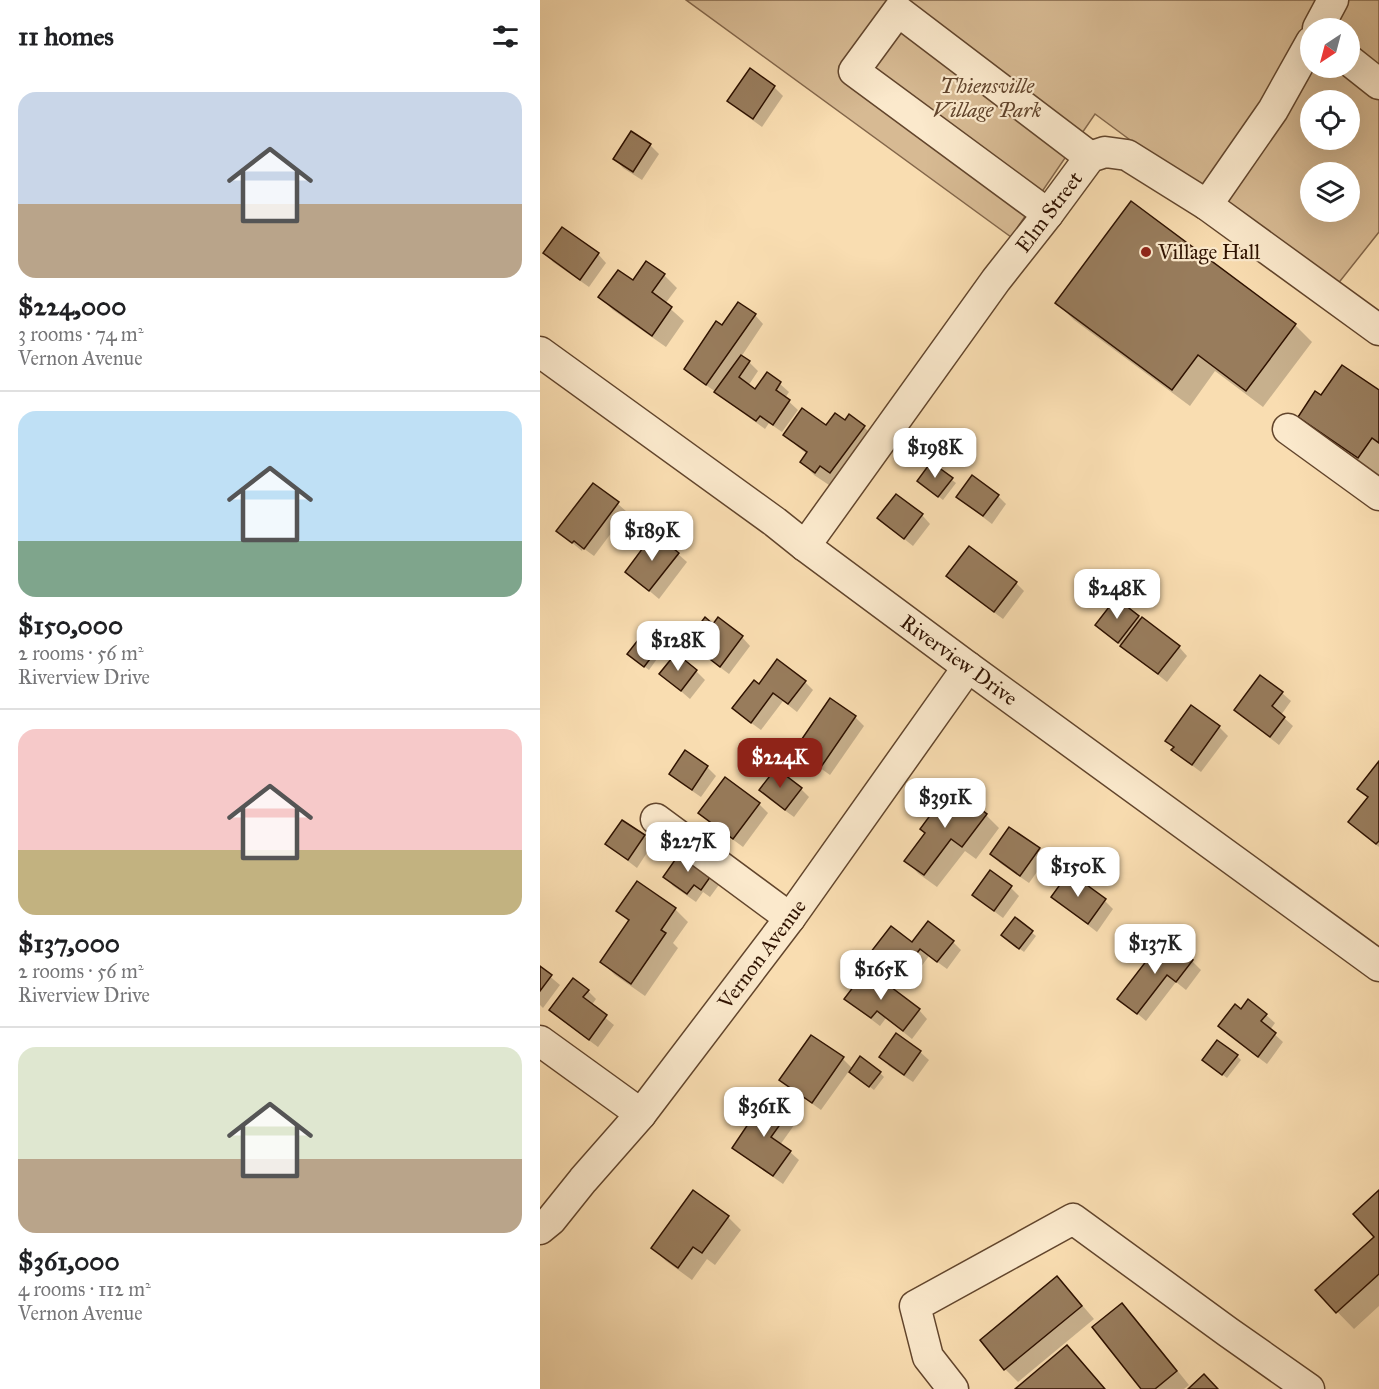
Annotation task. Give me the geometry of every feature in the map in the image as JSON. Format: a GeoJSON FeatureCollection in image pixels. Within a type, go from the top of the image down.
{"type":"FeatureCollection","features":[{"type":"Feature","properties":{"kind":"street"},"geometry":{"type":"LineString","coordinates":[[1323,18],[1333,0]]}},
{"type":"Feature","properties":{"kind":"street"},"geometry":{"type":"LineString","coordinates":[[1048,214],[854,71],[898,11],[1090,157]]}},
{"type":"Feature","properties":{"kind":"street"},"geometry":{"type":"LineString","coordinates":[[1207,204],[1273,110],[1300,62]]}},
{"type":"Feature","properties":{"kind":"street"},"geometry":{"type":"LineString","coordinates":[[1360,69],[1379,84]]}},
{"type":"Feature","properties":{"kind":"street","name":"Elm Street"},"geometry":{"type":"LineString","coordinates":[[805,546],[996,280],[1090,157],[1105,152],[1127,155],[1207,204],[1379,330]]}},
{"type":"Feature","properties":{"kind":"street","name":"Riverview Drive"},"geometry":{"type":"LineString","coordinates":[[540,352],[1379,966]]}},
{"type":"Feature","properties":{"kind":"street"},"geometry":{"type":"LineString","coordinates":[[1288,429],[1379,495]]}},
{"type":"Feature","properties":{"kind":"street","name":"Vernon Avenue"},"geometry":{"type":"LineString","coordinates":[[540,1229],[551,1220],[641,1114],[790,918],[968,667]]}},
{"type":"Feature","properties":{"kind":"street"},"geometry":{"type":"LineString","coordinates":[[656,819],[790,918]]}},
{"type":"Feature","properties":{"kind":"street"},"geometry":{"type":"LineString","coordinates":[[540,1041],[641,1114]]}},
{"type":"Feature","properties":{"kind":"street"},"geometry":{"type":"LineString","coordinates":[[953,1389],[928,1357],[915,1306],[1072,1219],[1309,1389]]}},
{"type":"Feature","properties":{"kind":"green space","name":"Thiensville Village Park"},"geometry":{"type":"Polygon","coordinates":[[[686,0],[1379,0],[1379,232],[1333,290],[1095,114],[1011,237],[686,0]]]}},
{"type":"Feature","properties":{"kind":"building"},"geometry":{"type":"Polygon","coordinates":[[[750,68],[775,86],[753,119],[727,101],[750,68]]]}},
{"type":"Feature","properties":{"kind":"building"},"geometry":{"type":"Polygon","coordinates":[[[631,131],[651,144],[633,172],[613,159],[631,131]]]}},
{"type":"Feature","properties":{"kind":"building","name":"Village Hall"},"geometry":{"type":"Polygon","coordinates":[[[1131,201],[1296,324],[1246,391],[1198,355],[1172,390],[1055,303],[1131,201]]]}},
{"type":"Feature","properties":{"kind":"building"},"geometry":{"type":"Polygon","coordinates":[[[562,227],[599,253],[580,280],[543,253],[562,227]]]}},
{"type":"Feature","properties":{"kind":"building"},"geometry":{"type":"Polygon","coordinates":[[[646,261],[665,274],[652,292],[672,307],[652,336],[598,297],[618,270],[633,280],[646,261]]]}},
{"type":"Feature","properties":{"kind":"building"},"geometry":{"type":"Polygon","coordinates":[[[738,302],[756,314],[706,385],[684,369],[716,321],[722,325],[738,302]]]}},
{"type":"Feature","properties":{"kind":"building"},"geometry":{"type":"Polygon","coordinates":[[[741,355],[750,361],[739,377],[755,389],[767,372],[781,382],[776,390],[790,400],[773,425],[760,416],[756,421],[714,392],[741,355]]]}},
{"type":"Feature","properties":{"kind":"building"},"geometry":{"type":"Polygon","coordinates":[[[1342,365],[1379,390],[1379,443],[1372,438],[1358,458],[1298,417],[1315,391],[1321,395],[1342,365]]]}},
{"type":"Feature","properties":{"kind":"building"},"geometry":{"type":"Polygon","coordinates":[[[802,408],[826,425],[835,413],[845,420],[849,414],[865,426],[830,473],[820,466],[815,473],[800,462],[807,452],[783,435],[802,408]]]}},
{"type":"Feature","properties":{"kind":"building"},"geometry":{"type":"Polygon","coordinates":[[[931,462],[953,478],[938,497],[917,481],[931,462]]]}},
{"type":"Feature","properties":{"kind":"building"},"geometry":{"type":"Polygon","coordinates":[[[972,475],[999,495],[983,516],[956,497],[972,475]]]}},
{"type":"Feature","properties":{"kind":"building"},"geometry":{"type":"Polygon","coordinates":[[[593,483],[619,502],[584,549],[556,531],[593,483]]]}},
{"type":"Feature","properties":{"kind":"building"},"geometry":{"type":"Polygon","coordinates":[[[896,494],[923,514],[904,539],[877,518],[896,494]]]}},
{"type":"Feature","properties":{"kind":"building"},"geometry":{"type":"Polygon","coordinates":[[[654,533],[679,553],[649,591],[625,572],[654,533]]]}},
{"type":"Feature","properties":{"kind":"building"},"geometry":{"type":"Polygon","coordinates":[[[969,546],[1017,582],[994,612],[946,576],[969,546]]]}},
{"type":"Feature","properties":{"kind":"building"},"geometry":{"type":"Polygon","coordinates":[[[1116,598],[1139,616],[1118,643],[1095,625],[1116,598]]]}},
{"type":"Feature","properties":{"kind":"building"},"geometry":{"type":"Polygon","coordinates":[[[705,617],[713,624],[718,617],[743,636],[720,667],[687,641],[705,617]]]}},
{"type":"Feature","properties":{"kind":"building"},"geometry":{"type":"Polygon","coordinates":[[[1142,617],[1180,646],[1158,674],[1120,646],[1142,617]]]}},
{"type":"Feature","properties":{"kind":"building"},"geometry":{"type":"Polygon","coordinates":[[[642,635],[659,647],[644,667],[627,654],[642,635]]]}},
{"type":"Feature","properties":{"kind":"building"},"geometry":{"type":"Polygon","coordinates":[[[676,653],[697,670],[681,691],[659,674],[676,653]]]}},
{"type":"Feature","properties":{"kind":"building"},"geometry":{"type":"Polygon","coordinates":[[[777,659],[806,681],[788,704],[773,693],[751,723],[732,708],[754,680],[759,684],[777,659]]]}},
{"type":"Feature","properties":{"kind":"building"},"geometry":{"type":"Polygon","coordinates":[[[1260,675],[1283,692],[1272,706],[1285,717],[1270,737],[1234,710],[1260,675]]]}},
{"type":"Feature","properties":{"kind":"building"},"geometry":{"type":"Polygon","coordinates":[[[830,698],[856,716],[821,767],[795,749],[830,698]]]}},
{"type":"Feature","properties":{"kind":"building"},"geometry":{"type":"Polygon","coordinates":[[[1191,705],[1220,726],[1192,765],[1171,750],[1174,747],[1165,741],[1191,705]]]}},
{"type":"Feature","properties":{"kind":"building"},"geometry":{"type":"Polygon","coordinates":[[[685,750],[708,766],[692,790],[669,774],[685,750]]]}},
{"type":"Feature","properties":{"kind":"building"},"geometry":{"type":"Polygon","coordinates":[[[1379,761],[1379,841],[1376,844],[1348,822],[1368,797],[1357,789],[1379,761]]]}},
{"type":"Feature","properties":{"kind":"building"},"geometry":{"type":"Polygon","coordinates":[[[776,768],[802,788],[785,810],[759,790],[776,768]]]}},
{"type":"Feature","properties":{"kind":"building"},"geometry":{"type":"Polygon","coordinates":[[[725,777],[760,803],[733,839],[698,813],[725,777]]]}},
{"type":"Feature","properties":{"kind":"building"},"geometry":{"type":"Polygon","coordinates":[[[951,787],[987,814],[962,847],[951,839],[924,875],[904,861],[925,833],[920,829],[951,787]]]}},
{"type":"Feature","properties":{"kind":"building"},"geometry":{"type":"Polygon","coordinates":[[[622,820],[645,835],[628,860],[605,844],[622,820]]]}},
{"type":"Feature","properties":{"kind":"building"},"geometry":{"type":"Polygon","coordinates":[[[1009,827],[1040,848],[1020,876],[990,854],[1009,827]]]}},
{"type":"Feature","properties":{"kind":"building"},"geometry":{"type":"Polygon","coordinates":[[[682,850],[713,873],[701,890],[694,885],[687,894],[663,877],[682,850]]]}},
{"type":"Feature","properties":{"kind":"building"},"geometry":{"type":"Polygon","coordinates":[[[990,870],[1012,886],[994,911],[972,895],[990,870]]]}},
{"type":"Feature","properties":{"kind":"building"},"geometry":{"type":"Polygon","coordinates":[[[1069,872],[1106,899],[1088,924],[1051,897],[1069,872]]]}},
{"type":"Feature","properties":{"kind":"building"},"geometry":{"type":"Polygon","coordinates":[[[637,881],[676,908],[661,930],[666,933],[631,984],[600,962],[629,920],[616,911],[637,881]]]}},
{"type":"Feature","properties":{"kind":"building"},"geometry":{"type":"Polygon","coordinates":[[[1015,917],[1033,931],[1019,949],[1001,935],[1015,917]]]}},
{"type":"Feature","properties":{"kind":"building"},"geometry":{"type":"Polygon","coordinates":[[[928,921],[954,941],[937,962],[920,949],[900,976],[870,953],[891,926],[912,942],[928,921]]]}},
{"type":"Feature","properties":{"kind":"building"},"geometry":{"type":"Polygon","coordinates":[[[1164,938],[1193,960],[1176,982],[1167,975],[1137,1014],[1117,999],[1164,938]]]}},
{"type":"Feature","properties":{"kind":"building"},"geometry":{"type":"Polygon","coordinates":[[[540,966],[552,975],[540,991],[540,966]]]}},
{"type":"Feature","properties":{"kind":"building"},"geometry":{"type":"Polygon","coordinates":[[[867,969],[920,1009],[903,1031],[877,1011],[871,1018],[844,999],[867,969]]]}},
{"type":"Feature","properties":{"kind":"building"},"geometry":{"type":"Polygon","coordinates":[[[573,978],[589,990],[583,997],[607,1015],[589,1040],[549,1010],[573,978]]]}},
{"type":"Feature","properties":{"kind":"building"},"geometry":{"type":"Polygon","coordinates":[[[1248,999],[1267,1014],[1261,1021],[1276,1033],[1258,1057],[1218,1026],[1235,1004],[1241,1009],[1248,999]]]}},
{"type":"Feature","properties":{"kind":"building"},"geometry":{"type":"Polygon","coordinates":[[[896,1033],[921,1051],[904,1075],[879,1057],[896,1033]]]}},
{"type":"Feature","properties":{"kind":"building"},"geometry":{"type":"Polygon","coordinates":[[[811,1035],[844,1057],[812,1103],[779,1080],[811,1035]]]}},
{"type":"Feature","properties":{"kind":"building"},"geometry":{"type":"Polygon","coordinates":[[[1217,1040],[1238,1055],[1222,1075],[1202,1060],[1217,1040]]]}},
{"type":"Feature","properties":{"kind":"building"},"geometry":{"type":"Polygon","coordinates":[[[860,1056],[881,1072],[869,1087],[849,1072],[860,1056]]]}},
{"type":"Feature","properties":{"kind":"building"},"geometry":{"type":"Polygon","coordinates":[[[767,1096],[789,1112],[771,1137],[791,1151],[773,1176],[732,1148],[767,1096]]]}},
{"type":"Feature","properties":{"kind":"building"},"geometry":{"type":"Polygon","coordinates":[[[693,1190],[729,1216],[702,1253],[693,1247],[678,1268],[651,1248],[693,1190]]]}},
{"type":"Feature","properties":{"kind":"building"},"geometry":{"type":"Polygon","coordinates":[[[1379,1190],[1379,1274],[1336,1313],[1315,1290],[1374,1237],[1353,1214],[1379,1190]]]}},
{"type":"Feature","properties":{"kind":"building"},"geometry":{"type":"Polygon","coordinates":[[[1057,1276],[1082,1306],[1004,1370],[980,1340],[1057,1276]]]}},
{"type":"Feature","properties":{"kind":"building"},"geometry":{"type":"Polygon","coordinates":[[[1122,1303],[1177,1371],[1155,1389],[1141,1389],[1092,1327],[1122,1303]]]}},
{"type":"Feature","properties":{"kind":"building"},"geometry":{"type":"Polygon","coordinates":[[[1067,1345],[1105,1389],[1015,1389],[1067,1345]]]}},
{"type":"Feature","properties":{"kind":"building"},"geometry":{"type":"Polygon","coordinates":[[[1204,1374],[1218,1389],[1188,1389],[1204,1374]]]}},
{"type":"Feature","properties":{"kind":"place","name":"Village Hall"},"geometry":{"type":"Point","coordinates":[1146,252]}}]}
